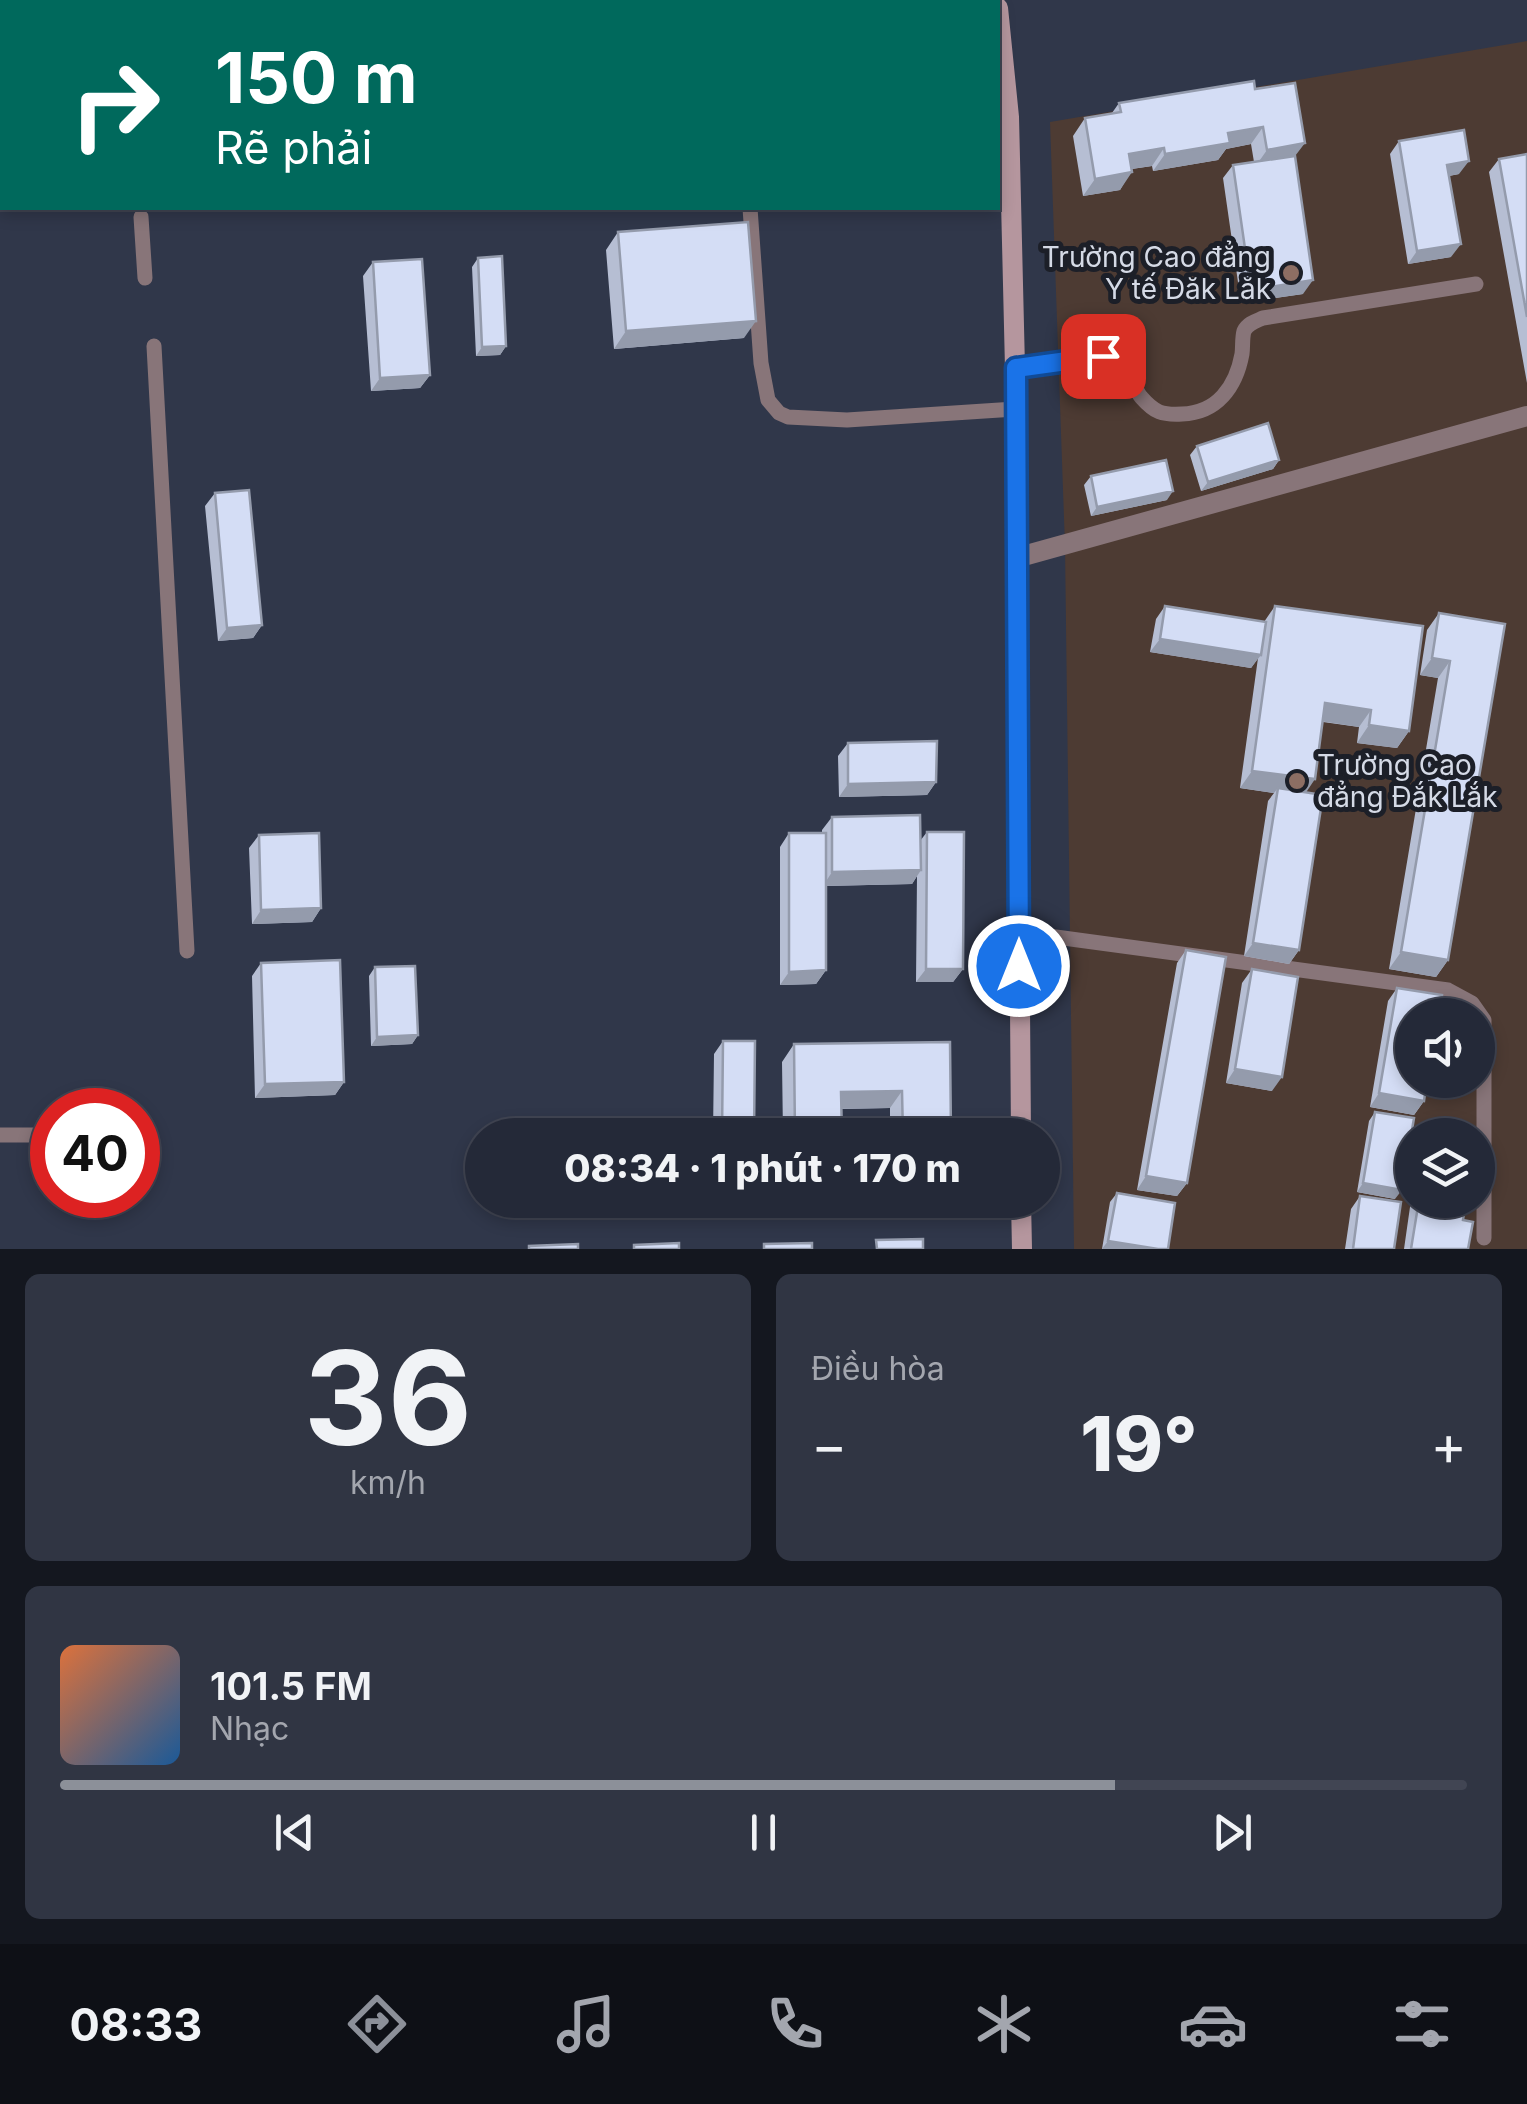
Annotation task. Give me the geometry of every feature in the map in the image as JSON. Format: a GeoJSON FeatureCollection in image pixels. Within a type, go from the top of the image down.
{"type":"FeatureCollection","features":[{"type":"Feature","properties":{"kind":"street"},"geometry":{"type":"LineString","coordinates":[[1000,32],[1009,117],[1016,368],[1021,1118]]}},
{"type":"Feature","properties":{"kind":"street"},"geometry":{"type":"LineString","coordinates":[[1016,558],[1527,416]]}},
{"type":"Feature","properties":{"kind":"street"},"geometry":{"type":"LineString","coordinates":[[1022,1218],[1022,1249]]}},
{"type":"Feature","properties":{"kind":"lane"},"geometry":{"type":"LineString","coordinates":[[750,210],[761,364],[768,400],[779,413],[788,418],[847,420],[1015,409]]}},
{"type":"Feature","properties":{"kind":"lane"},"geometry":{"type":"LineString","coordinates":[[141,216],[146,278]]}},
{"type":"Feature","properties":{"kind":"lane"},"geometry":{"type":"LineString","coordinates":[[1016,368],[1103,356],[1117,359],[1152,409],[1168,414],[1194,414],[1216,405],[1234,383],[1244,332],[1248,325],[1263,318],[1476,284]]}},
{"type":"Feature","properties":{"kind":"lane"},"geometry":{"type":"LineString","coordinates":[[154,346],[187,951]]}},
{"type":"Feature","properties":{"kind":"lane"},"geometry":{"type":"LineString","coordinates":[[1019,932],[1448,990],[1472,1003],[1484,1020],[1484,1238]]}},
{"type":"Feature","properties":{"kind":"lane"},"geometry":{"type":"LineString","coordinates":[[0,1135],[30,1135]]}},
{"type":"Feature","properties":{"kind":"shaded area","name":"Trường Cao đẳng Đắk Lắk"},"geometry":{"type":"Polygon","coordinates":[[[1527,41],[1527,1249],[1074,1249],[1065,546],[1050,122],[1527,41]]]}},
{"type":"Feature","properties":{"kind":"building"},"geometry":{"type":"Polygon","coordinates":[[[1254,81],[1255,89],[1295,83],[1305,143],[1267,150],[1263,127],[1228,133],[1230,143],[1165,154],[1164,148],[1129,154],[1132,172],[1095,179],[1085,118],[1121,112],[1119,103],[1254,81]]]}},
{"type":"Feature","properties":{"kind":"building"},"geometry":{"type":"Polygon","coordinates":[[[1464,130],[1469,161],[1447,165],[1461,244],[1417,251],[1399,141],[1464,130]]]}},
{"type":"Feature","properties":{"kind":"building"},"geometry":{"type":"Polygon","coordinates":[[[1527,154],[1527,317],[1499,159],[1527,154]]]}},
{"type":"Feature","properties":{"kind":"building"},"geometry":{"type":"Polygon","coordinates":[[[1295,156],[1313,280],[1251,290],[1233,165],[1295,156]]]}},
{"type":"Feature","properties":{"kind":"building"},"geometry":{"type":"Polygon","coordinates":[[[748,222],[756,321],[626,331],[618,232],[748,222]]]}},
{"type":"Feature","properties":{"kind":"building"},"geometry":{"type":"Polygon","coordinates":[[[502,256],[506,346],[482,347],[478,258],[502,256]]]}},
{"type":"Feature","properties":{"kind":"building"},"geometry":{"type":"Polygon","coordinates":[[[422,259],[430,375],[380,378],[373,262],[422,259]]]}},
{"type":"Feature","properties":{"kind":"building"},"geometry":{"type":"Polygon","coordinates":[[[1268,423],[1279,460],[1208,482],[1197,446],[1268,423]]]}},
{"type":"Feature","properties":{"kind":"building"},"geometry":{"type":"Polygon","coordinates":[[[1166,460],[1173,491],[1097,507],[1091,476],[1166,460]]]}},
{"type":"Feature","properties":{"kind":"building"},"geometry":{"type":"Polygon","coordinates":[[[249,490],[262,625],[227,628],[215,493],[249,490]]]}},
{"type":"Feature","properties":{"kind":"building"},"geometry":{"type":"Polygon","coordinates":[[[1165,606],[1266,622],[1261,655],[1160,639],[1165,606]]]}},
{"type":"Feature","properties":{"kind":"building"},"geometry":{"type":"Polygon","coordinates":[[[1275,606],[1423,626],[1409,731],[1369,725],[1371,710],[1325,703],[1315,779],[1252,771],[1275,606]]]}},
{"type":"Feature","properties":{"kind":"building"},"geometry":{"type":"Polygon","coordinates":[[[1439,613],[1505,624],[1448,960],[1401,952],[1450,661],[1432,658],[1439,613]]]}},
{"type":"Feature","properties":{"kind":"building"},"geometry":{"type":"Polygon","coordinates":[[[937,741],[936,782],[848,784],[848,743],[937,741]]]}},
{"type":"Feature","properties":{"kind":"building"},"geometry":{"type":"Polygon","coordinates":[[[1278,788],[1323,795],[1299,950],[1253,943],[1278,788]]]}},
{"type":"Feature","properties":{"kind":"building"},"geometry":{"type":"Polygon","coordinates":[[[920,815],[921,870],[832,872],[832,817],[920,815]]]}},
{"type":"Feature","properties":{"kind":"building"},"geometry":{"type":"Polygon","coordinates":[[[927,832],[964,832],[963,969],[926,969],[927,832]]]}},
{"type":"Feature","properties":{"kind":"building"},"geometry":{"type":"Polygon","coordinates":[[[319,833],[321,908],[261,910],[259,835],[319,833]]]}},
{"type":"Feature","properties":{"kind":"building"},"geometry":{"type":"Polygon","coordinates":[[[789,833],[826,833],[826,970],[789,972],[789,833]]]}},
{"type":"Feature","properties":{"kind":"building"},"geometry":{"type":"Polygon","coordinates":[[[1186,950],[1226,957],[1187,1183],[1146,1176],[1186,950]]]}},
{"type":"Feature","properties":{"kind":"building"},"geometry":{"type":"Polygon","coordinates":[[[340,960],[344,1082],[265,1084],[261,963],[340,960]]]}},
{"type":"Feature","properties":{"kind":"building"},"geometry":{"type":"Polygon","coordinates":[[[415,966],[418,1035],[377,1037],[375,967],[415,966]]]}},
{"type":"Feature","properties":{"kind":"building"},"geometry":{"type":"Polygon","coordinates":[[[1252,969],[1298,977],[1282,1077],[1235,1069],[1252,969]]]}},
{"type":"Feature","properties":{"kind":"building"},"geometry":{"type":"Polygon","coordinates":[[[1397,988],[1442,995],[1442,998],[1395,998],[1397,988]]]}},
{"type":"Feature","properties":{"kind":"building"},"geometry":{"type":"Polygon","coordinates":[[[1395,1000],[1395,1096],[1379,1093],[1395,1000]]]}},
{"type":"Feature","properties":{"kind":"building"},"geometry":{"type":"Polygon","coordinates":[[[723,1041],[755,1041],[754,1118],[722,1118],[723,1041]]]}},
{"type":"Feature","properties":{"kind":"building"},"geometry":{"type":"Polygon","coordinates":[[[950,1042],[951,1118],[903,1118],[902,1091],[841,1092],[842,1118],[795,1118],[794,1044],[950,1042]]]}},
{"type":"Feature","properties":{"kind":"building"},"geometry":{"type":"Polygon","coordinates":[[[1375,1112],[1414,1118],[1395,1118],[1395,1189],[1363,1183],[1375,1112]]]}},
{"type":"Feature","properties":{"kind":"building"},"geometry":{"type":"Polygon","coordinates":[[[1117,1193],[1175,1203],[1168,1249],[1108,1241],[1117,1193]]]}},
{"type":"Feature","properties":{"kind":"building"},"geometry":{"type":"Polygon","coordinates":[[[1360,1196],[1395,1201],[1395,1218],[1399,1218],[1394,1249],[1353,1249],[1360,1196]]]}},
{"type":"Feature","properties":{"kind":"building"},"geometry":{"type":"Polygon","coordinates":[[[1416,1218],[1463,1218],[1473,1222],[1468,1249],[1411,1249],[1416,1218]]]}},
{"type":"Feature","properties":{"kind":"building"},"geometry":{"type":"Polygon","coordinates":[[[923,1239],[923,1249],[877,1249],[876,1240],[923,1239]]]}},
{"type":"Feature","properties":{"kind":"building"},"geometry":{"type":"Polygon","coordinates":[[[679,1243],[679,1249],[634,1249],[634,1245],[679,1243]]]}},
{"type":"Feature","properties":{"kind":"building"},"geometry":{"type":"Polygon","coordinates":[[[812,1243],[812,1249],[764,1249],[764,1244],[812,1243]]]}},
{"type":"Feature","properties":{"kind":"building"},"geometry":{"type":"Polygon","coordinates":[[[578,1244],[578,1249],[529,1249],[529,1246],[578,1244]]]}},
{"type":"Feature","properties":{"kind":"place","name":"Trường Cao đẳng Y tế Đăk Lăk"},"geometry":{"type":"Point","coordinates":[1291,273]}},
{"type":"Feature","properties":{"kind":"place","name":"Trường Cao đẳng Đắk Lắk"},"geometry":{"type":"Point","coordinates":[1297,781]}},
{"type":"Feature","properties":{"kind":"route"},"geometry":{"type":"LineString","coordinates":[[1019,966],[1016,368],[1103,356]]}}]}
